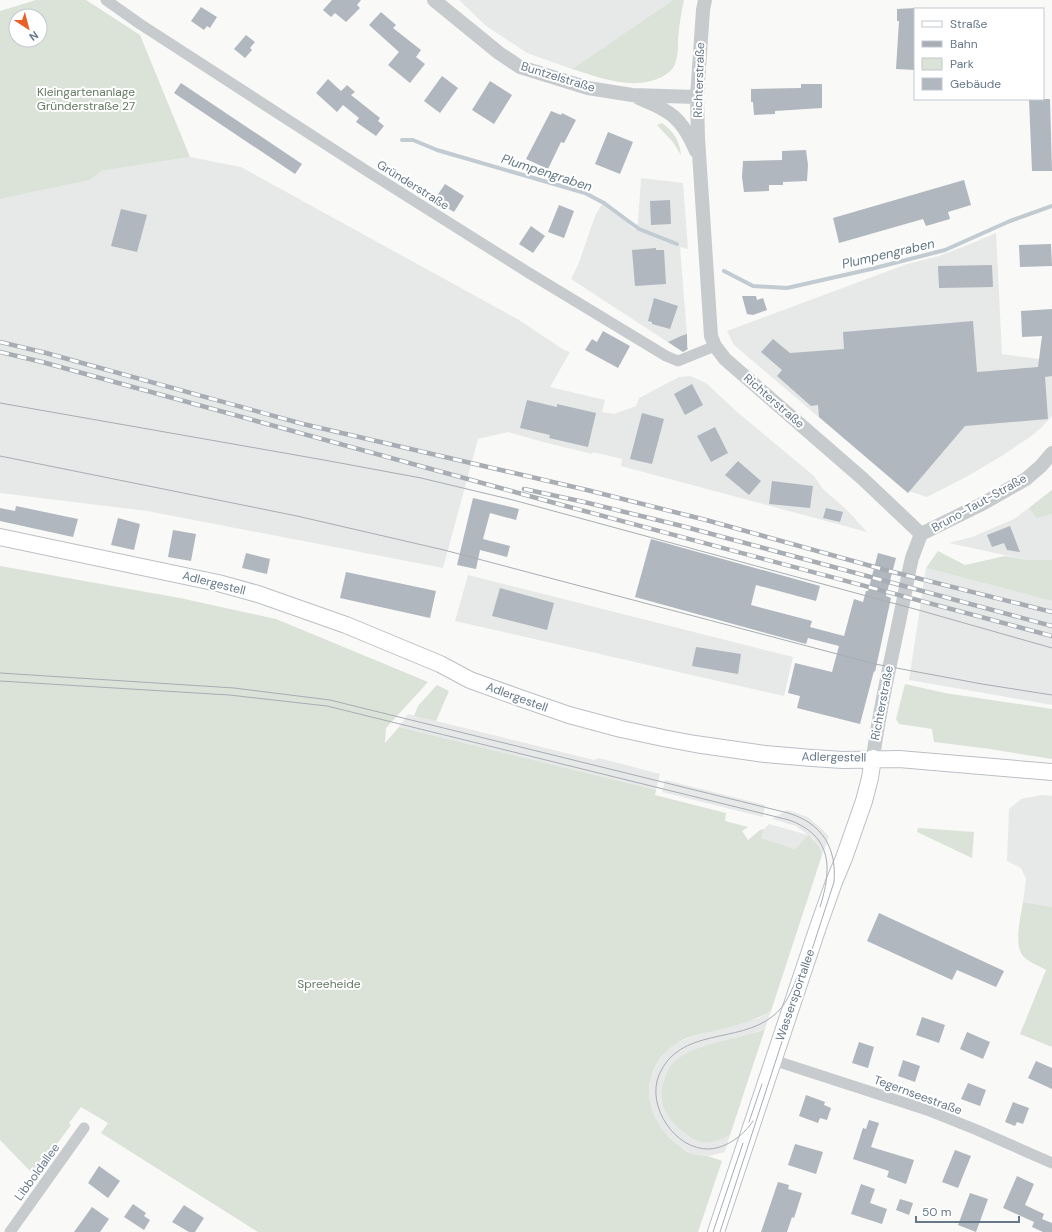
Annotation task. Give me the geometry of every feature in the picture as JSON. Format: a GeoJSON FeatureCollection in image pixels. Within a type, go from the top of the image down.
{"type":"FeatureCollection","features":[{"type":"Feature","properties":{"kind":"main road","name":"Adlergestell"},"geometry":{"type":"LineString","coordinates":[[0,537],[218,583],[258,594],[346,625],[440,664],[470,680],[569,715],[621,729],[695,744],[765,754],[839,759],[899,759],[1052,772]]}},
{"type":"Feature","properties":{"kind":"main road","name":"Wassersportallee"},"geometry":{"type":"LineString","coordinates":[[716,1232],[822,916],[864,801],[873,758]]}},
{"type":"Feature","properties":{"kind":"street","name":"Gründerstraße"},"geometry":{"type":"LineString","coordinates":[[106,0],[140,24],[376,177],[529,273],[666,356],[678,361],[715,346]]}},
{"type":"Feature","properties":{"kind":"street","name":"Buntzelstraße"},"geometry":{"type":"LineString","coordinates":[[434,0],[499,53],[520,67],[588,88],[632,95],[697,98]]}},
{"type":"Feature","properties":{"kind":"street","name":"Richterstraße"},"geometry":{"type":"LineString","coordinates":[[706,0],[703,10],[697,98],[699,157],[711,336],[715,346],[725,359],[853,470],[921,534],[909,571],[876,729],[873,758]]}},
{"type":"Feature","properties":{"kind":"street","name":"Buntzelstraße"},"geometry":{"type":"LineString","coordinates":[[632,95],[666,110],[681,124],[688,134],[699,157]]}},
{"type":"Feature","properties":{"kind":"street","name":"Bruno-Taut-Straße"},"geometry":{"type":"LineString","coordinates":[[921,534],[982,504],[1026,479],[1041,466],[1052,453]]}},
{"type":"Feature","properties":{"kind":"street","name":"Tegernseestraße"},"geometry":{"type":"LineString","coordinates":[[773,1060],[927,1110],[1052,1163]]}},
{"type":"Feature","properties":{"kind":"street","name":"Libboldallee"},"geometry":{"type":"LineString","coordinates":[[10,1232],[84,1128]]}},
{"type":"Feature","properties":{"kind":"shaded area"},"geometry":{"type":"Polygon","coordinates":[[[459,0],[673,0],[572,69],[527,53],[485,25],[459,0]]]}},
{"type":"Feature","properties":{"kind":"shaded area"},"geometry":{"type":"Polygon","coordinates":[[[190,157],[241,167],[519,320],[564,350],[570,352],[550,387],[605,400],[602,412],[614,414],[636,406],[639,398],[679,377],[690,376],[706,383],[736,411],[814,476],[823,489],[847,510],[867,532],[621,466],[622,459],[593,452],[592,454],[508,432],[478,439],[443,568],[147,511],[0,493],[0,199],[90,180],[101,171],[190,157]]]}},
{"type":"Feature","properties":{"kind":"shaded area"},"geometry":{"type":"Polygon","coordinates":[[[641,178],[683,183],[688,249],[680,247],[688,347],[680,350],[571,279],[578,265],[595,216],[602,204],[613,209],[635,230],[638,223],[641,178]]]}},
{"type":"Feature","properties":{"kind":"shaded area"},"geometry":{"type":"Polygon","coordinates":[[[996,233],[1002,354],[1039,359],[1052,358],[1052,416],[1030,437],[1000,457],[966,477],[927,497],[903,489],[734,345],[727,331],[907,264],[939,256],[996,233]]]}},
{"type":"Feature","properties":{"kind":"shaded area"},"geometry":{"type":"Polygon","coordinates":[[[1052,490],[1052,560],[1027,560],[949,543],[972,537],[1014,519],[1052,490]]]}},
{"type":"Feature","properties":{"kind":"shaded area"},"geometry":{"type":"Polygon","coordinates":[[[926,568],[1052,601],[1052,705],[909,680],[926,568]]]}},
{"type":"Feature","properties":{"kind":"shaded area"},"geometry":{"type":"Polygon","coordinates":[[[468,575],[793,657],[784,696],[455,621],[468,575]]]}},
{"type":"Feature","properties":{"kind":"shaded area"},"geometry":{"type":"Polygon","coordinates":[[[408,714],[594,760],[599,758],[660,774],[656,790],[399,727],[408,714]]]}},
{"type":"Feature","properties":{"kind":"shaded area"},"geometry":{"type":"Polygon","coordinates":[[[665,780],[765,805],[763,817],[662,792],[665,780]]]}},
{"type":"Feature","properties":{"kind":"shaded area"},"geometry":{"type":"Polygon","coordinates":[[[1042,795],[1052,796],[1052,907],[1023,902],[1026,879],[1021,868],[1007,861],[1009,809],[1021,799],[1042,795]]]}},
{"type":"Feature","properties":{"kind":"shaded area"},"geometry":{"type":"Polygon","coordinates":[[[787,810],[808,817],[829,837],[822,855],[819,846],[810,835],[795,849],[761,838],[764,829],[769,824],[808,835],[796,826],[772,819],[787,810]]]}},
{"type":"Feature","properties":{"kind":"shaded area"},"geometry":{"type":"Polygon","coordinates":[[[771,1011],[765,1029],[674,1063],[667,1072],[663,1083],[662,1097],[716,1141],[730,1135],[725,1152],[709,1156],[692,1154],[665,1134],[655,1120],[650,1105],[649,1091],[651,1075],[658,1062],[667,1051],[679,1042],[693,1036],[759,1018],[771,1011]]]}},
{"type":"Feature","properties":{"kind":"green space","name":"Kleingartenanlage Gründerstraße 27"},"geometry":{"type":"Polygon","coordinates":[[[36,0],[86,0],[140,35],[190,157],[101,171],[90,180],[0,199],[0,11],[8,9],[8,48],[48,48],[48,8],[10,8],[36,0]]]}},
{"type":"Feature","properties":{"kind":"green space"},"geometry":{"type":"Polygon","coordinates":[[[673,0],[684,0],[677,58],[673,68],[666,75],[651,81],[628,83],[617,82],[572,69],[673,0]]]}},
{"type":"Feature","properties":{"kind":"green space"},"geometry":{"type":"Polygon","coordinates":[[[662,123],[675,137],[679,145],[681,155],[672,141],[657,125],[662,123]]]}},
{"type":"Feature","properties":{"kind":"green space"},"geometry":{"type":"Polygon","coordinates":[[[1052,490],[1052,514],[1037,518],[1029,508],[1052,490]]]}},
{"type":"Feature","properties":{"kind":"green space"},"geometry":{"type":"Polygon","coordinates":[[[938,551],[965,565],[1005,556],[1027,560],[1052,560],[1052,601],[926,568],[938,551]]]}},
{"type":"Feature","properties":{"kind":"green space","name":"Spreeheide"},"geometry":{"type":"Polygon","coordinates":[[[0,566],[180,598],[276,619],[428,682],[386,728],[385,743],[399,727],[656,790],[655,795],[726,813],[725,821],[748,827],[742,831],[748,840],[760,830],[764,829],[761,838],[795,849],[809,835],[819,846],[822,855],[771,1011],[757,1018],[694,1036],[679,1042],[666,1052],[656,1065],[651,1078],[649,1092],[651,1106],[656,1120],[665,1133],[677,1144],[692,1154],[709,1156],[722,1161],[698,1232],[258,1232],[101,1133],[108,1123],[81,1107],[69,1123],[71,1125],[34,1175],[0,1140],[0,566]]]}},
{"type":"Feature","properties":{"kind":"green space"},"geometry":{"type":"Polygon","coordinates":[[[905,684],[945,693],[1052,709],[1052,759],[934,742],[932,729],[899,724],[896,719],[905,684]]]}},
{"type":"Feature","properties":{"kind":"green space"},"geometry":{"type":"Polygon","coordinates":[[[437,685],[449,691],[436,721],[414,716],[418,706],[437,685]]]}},
{"type":"Feature","properties":{"kind":"green space"},"geometry":{"type":"Polygon","coordinates":[[[918,828],[974,832],[972,858],[917,832],[918,828]]]}},
{"type":"Feature","properties":{"kind":"green space"},"geometry":{"type":"Polygon","coordinates":[[[1023,902],[1052,907],[1052,1047],[1020,1034],[1046,970],[1026,959],[1021,952],[1018,939],[1023,902]]]}},
{"type":"Feature","properties":{"kind":"green space"},"geometry":{"type":"Polygon","coordinates":[[[765,1029],[730,1135],[715,1141],[701,1142],[682,1131],[665,1110],[662,1098],[664,1079],[674,1062],[693,1050],[765,1029]]]}},
{"type":"Feature","properties":{"kind":"building"},"geometry":{"type":"Polygon","coordinates":[[[332,0],[361,0],[357,5],[360,8],[346,22],[335,13],[331,17],[323,10],[332,0]]]}},
{"type":"Feature","properties":{"kind":"building"},"geometry":{"type":"Polygon","coordinates":[[[201,7],[217,17],[210,28],[207,26],[204,30],[191,21],[201,7]]]}},
{"type":"Feature","properties":{"kind":"building"},"geometry":{"type":"Polygon","coordinates":[[[914,8],[914,70],[896,69],[899,21],[897,21],[897,9],[914,8]]]}},
{"type":"Feature","properties":{"kind":"building"},"geometry":{"type":"Polygon","coordinates":[[[381,12],[396,25],[393,28],[421,50],[416,57],[425,64],[410,83],[388,65],[399,52],[369,25],[381,12]]]}},
{"type":"Feature","properties":{"kind":"building"},"geometry":{"type":"Polygon","coordinates":[[[246,35],[255,42],[250,48],[252,50],[245,58],[234,49],[246,35]]]}},
{"type":"Feature","properties":{"kind":"building"},"geometry":{"type":"Polygon","coordinates":[[[442,76],[458,88],[440,113],[424,101],[442,76]]]}},
{"type":"Feature","properties":{"kind":"building"},"geometry":{"type":"Polygon","coordinates":[[[328,79],[341,91],[347,85],[355,92],[351,95],[380,118],[378,121],[384,126],[376,136],[356,122],[359,118],[343,105],[337,112],[316,93],[328,79]]]}},
{"type":"Feature","properties":{"kind":"building"},"geometry":{"type":"Polygon","coordinates":[[[490,81],[512,95],[494,124],[472,110],[490,81]]]}},
{"type":"Feature","properties":{"kind":"building"},"geometry":{"type":"Polygon","coordinates":[[[181,83],[302,164],[295,174],[174,93],[181,83]]]}},
{"type":"Feature","properties":{"kind":"building"},"geometry":{"type":"Polygon","coordinates":[[[801,84],[822,84],[822,108],[775,111],[775,114],[754,115],[753,102],[751,102],[751,89],[801,88],[801,84]]]}},
{"type":"Feature","properties":{"kind":"building"},"geometry":{"type":"Polygon","coordinates":[[[1050,99],[1052,171],[1032,171],[1029,100],[1050,99]]]}},
{"type":"Feature","properties":{"kind":"building"},"geometry":{"type":"Polygon","coordinates":[[[551,111],[561,115],[562,113],[576,120],[564,143],[561,142],[548,169],[526,159],[551,111]]]}},
{"type":"Feature","properties":{"kind":"building"},"geometry":{"type":"Polygon","coordinates":[[[608,132],[633,142],[620,174],[595,164],[608,132]]]}},
{"type":"Feature","properties":{"kind":"building"},"geometry":{"type":"Polygon","coordinates":[[[806,150],[808,165],[807,181],[783,182],[783,185],[769,185],[769,191],[744,192],[742,177],[743,161],[782,160],[782,151],[806,150]]]}},
{"type":"Feature","properties":{"kind":"building"},"geometry":{"type":"Polygon","coordinates":[[[964,180],[971,205],[948,212],[950,219],[926,226],[923,219],[839,243],[833,218],[964,180]]]}},
{"type":"Feature","properties":{"kind":"building"},"geometry":{"type":"Polygon","coordinates":[[[445,184],[464,196],[454,212],[434,200],[445,184]]]}},
{"type":"Feature","properties":{"kind":"building"},"geometry":{"type":"Polygon","coordinates":[[[670,200],[671,224],[651,225],[650,201],[670,200]]]}},
{"type":"Feature","properties":{"kind":"building"},"geometry":{"type":"Polygon","coordinates":[[[559,205],[574,211],[564,238],[548,232],[559,205]]]}},
{"type":"Feature","properties":{"kind":"building"},"geometry":{"type":"Polygon","coordinates":[[[121,209],[147,215],[137,252],[111,246],[121,209]]]}},
{"type":"Feature","properties":{"kind":"building"},"geometry":{"type":"Polygon","coordinates":[[[531,226],[545,236],[533,253],[519,244],[531,226]]]}},
{"type":"Feature","properties":{"kind":"building"},"geometry":{"type":"Polygon","coordinates":[[[1051,244],[1052,266],[1020,267],[1019,245],[1051,244]]]}},
{"type":"Feature","properties":{"kind":"building"},"geometry":{"type":"Polygon","coordinates":[[[656,248],[656,250],[664,250],[666,284],[635,286],[632,250],[656,248]]]}},
{"type":"Feature","properties":{"kind":"building"},"geometry":{"type":"Polygon","coordinates":[[[992,265],[993,287],[939,288],[938,266],[992,265]]]}},
{"type":"Feature","properties":{"kind":"building"},"geometry":{"type":"Polygon","coordinates":[[[742,296],[756,296],[757,300],[763,298],[767,310],[753,315],[747,314],[742,296]]]}},
{"type":"Feature","properties":{"kind":"building"},"geometry":{"type":"Polygon","coordinates":[[[654,298],[678,306],[670,329],[652,324],[652,322],[648,321],[654,298]]]}},
{"type":"Feature","properties":{"kind":"building"},"geometry":{"type":"Polygon","coordinates":[[[1052,309],[1052,376],[1045,377],[1048,419],[965,426],[908,493],[819,417],[818,405],[811,406],[777,376],[782,370],[761,352],[773,339],[790,353],[844,349],[843,332],[973,321],[977,372],[1038,367],[1042,336],[1022,337],[1021,311],[1052,309]]]}},
{"type":"Feature","properties":{"kind":"building"},"geometry":{"type":"Polygon","coordinates":[[[603,331],[630,346],[618,368],[585,350],[592,339],[597,342],[603,331]]]}},
{"type":"Feature","properties":{"kind":"building"},"geometry":{"type":"Polygon","coordinates":[[[687,334],[688,349],[683,352],[668,342],[681,336],[687,334]]]}},
{"type":"Feature","properties":{"kind":"building"},"geometry":{"type":"Polygon","coordinates":[[[692,384],[703,405],[685,415],[674,394],[692,384]]]}},
{"type":"Feature","properties":{"kind":"building"},"geometry":{"type":"Polygon","coordinates":[[[527,400],[557,407],[557,404],[596,413],[588,447],[549,438],[550,435],[520,428],[527,400]]]}},
{"type":"Feature","properties":{"kind":"building"},"geometry":{"type":"Polygon","coordinates":[[[642,413],[664,419],[652,464],[630,459],[642,413]]]}},
{"type":"Feature","properties":{"kind":"building"},"geometry":{"type":"Polygon","coordinates":[[[715,427],[728,453],[711,462],[697,436],[715,427]]]}},
{"type":"Feature","properties":{"kind":"building"},"geometry":{"type":"Polygon","coordinates":[[[738,461],[761,481],[749,495],[725,475],[738,461]]]}},
{"type":"Feature","properties":{"kind":"building"},"geometry":{"type":"Polygon","coordinates":[[[772,481],[813,486],[810,508],[769,504],[772,481]]]}},
{"type":"Feature","properties":{"kind":"building"},"geometry":{"type":"Polygon","coordinates":[[[473,498],[519,509],[516,520],[490,513],[483,539],[510,546],[507,557],[480,550],[476,569],[457,565],[473,498]]]}},
{"type":"Feature","properties":{"kind":"building"},"geometry":{"type":"Polygon","coordinates":[[[16,506],[78,519],[73,537],[0,521],[0,508],[15,511],[16,506]]]}},
{"type":"Feature","properties":{"kind":"building"},"geometry":{"type":"Polygon","coordinates":[[[826,508],[843,512],[840,522],[823,518],[826,508]]]}},
{"type":"Feature","properties":{"kind":"building"},"geometry":{"type":"Polygon","coordinates":[[[118,518],[140,524],[134,550],[111,545],[118,518]]]}},
{"type":"Feature","properties":{"kind":"building"},"geometry":{"type":"Polygon","coordinates":[[[1010,526],[1020,552],[1007,550],[1004,543],[992,547],[987,535],[1010,526]]]}},
{"type":"Feature","properties":{"kind":"building"},"geometry":{"type":"Polygon","coordinates":[[[173,530],[196,534],[191,561],[168,557],[173,530]]]}},
{"type":"Feature","properties":{"kind":"building"},"geometry":{"type":"Polygon","coordinates":[[[651,539],[820,586],[816,601],[756,585],[751,605],[812,621],[810,627],[844,636],[854,599],[863,602],[866,591],[868,591],[878,553],[896,558],[886,596],[891,598],[875,672],[874,671],[860,724],[797,708],[800,696],[788,693],[795,663],[832,672],[839,646],[808,638],[806,644],[635,597],[651,539]]]}},
{"type":"Feature","properties":{"kind":"building"},"geometry":{"type":"Polygon","coordinates":[[[246,553],[270,559],[267,574],[242,568],[246,553]]]}},
{"type":"Feature","properties":{"kind":"building"},"geometry":{"type":"Polygon","coordinates":[[[346,572],[436,591],[430,618],[340,598],[346,572]]]}},
{"type":"Feature","properties":{"kind":"building"},"geometry":{"type":"Polygon","coordinates":[[[500,588],[554,603],[547,630],[492,616],[500,588]]]}},
{"type":"Feature","properties":{"kind":"building"},"geometry":{"type":"Polygon","coordinates":[[[696,647],[741,654],[738,674],[692,666],[696,647]]]}},
{"type":"Feature","properties":{"kind":"building"},"geometry":{"type":"Polygon","coordinates":[[[879,913],[1004,971],[996,987],[957,970],[952,980],[867,941],[879,913]]]}},
{"type":"Feature","properties":{"kind":"building"},"geometry":{"type":"Polygon","coordinates":[[[922,1017],[945,1025],[939,1043],[916,1035],[922,1017]]]}},
{"type":"Feature","properties":{"kind":"building"},"geometry":{"type":"Polygon","coordinates":[[[967,1032],[990,1042],[983,1059],[960,1049],[967,1032]]]}},
{"type":"Feature","properties":{"kind":"building"},"geometry":{"type":"Polygon","coordinates":[[[859,1042],[874,1047],[868,1068],[852,1063],[859,1042]]]}},
{"type":"Feature","properties":{"kind":"building"},"geometry":{"type":"Polygon","coordinates":[[[903,1060],[920,1066],[915,1082],[898,1076],[903,1060]]]}},
{"type":"Feature","properties":{"kind":"building"},"geometry":{"type":"Polygon","coordinates":[[[1036,1061],[1052,1068],[1052,1089],[1028,1078],[1036,1061]]]}},
{"type":"Feature","properties":{"kind":"building"},"geometry":{"type":"Polygon","coordinates":[[[968,1083],[986,1090],[980,1106],[961,1099],[968,1083]]]}},
{"type":"Feature","properties":{"kind":"building"},"geometry":{"type":"Polygon","coordinates":[[[806,1095],[825,1102],[824,1105],[831,1108],[827,1120],[820,1118],[818,1123],[799,1116],[806,1095]]]}},
{"type":"Feature","properties":{"kind":"building"},"geometry":{"type":"Polygon","coordinates":[[[1013,1102],[1029,1108],[1023,1124],[1017,1122],[1015,1126],[1005,1122],[1013,1102]]]}},
{"type":"Feature","properties":{"kind":"building"},"geometry":{"type":"Polygon","coordinates":[[[869,1120],[879,1123],[871,1147],[914,1160],[906,1184],[887,1177],[889,1171],[853,1159],[863,1128],[866,1129],[869,1120]]]}},
{"type":"Feature","properties":{"kind":"building"},"geometry":{"type":"Polygon","coordinates":[[[795,1144],[823,1152],[816,1174],[788,1165],[795,1144]]]}},
{"type":"Feature","properties":{"kind":"building"},"geometry":{"type":"Polygon","coordinates":[[[955,1150],[971,1156],[958,1188],[942,1182],[955,1150]]]}},
{"type":"Feature","properties":{"kind":"building"},"geometry":{"type":"Polygon","coordinates":[[[99,1166],[120,1181],[108,1198],[88,1183],[99,1166]]]}},
{"type":"Feature","properties":{"kind":"building"},"geometry":{"type":"Polygon","coordinates":[[[1017,1176],[1034,1184],[1025,1205],[1044,1214],[1042,1219],[1052,1223],[1052,1232],[1043,1232],[1032,1227],[1034,1222],[1003,1208],[1017,1176]]]}},
{"type":"Feature","properties":{"kind":"building"},"geometry":{"type":"Polygon","coordinates":[[[778,1182],[789,1185],[788,1189],[802,1193],[794,1218],[792,1217],[787,1232],[761,1232],[778,1182]]]}},
{"type":"Feature","properties":{"kind":"building"},"geometry":{"type":"Polygon","coordinates":[[[861,1184],[875,1189],[870,1203],[887,1209],[882,1224],[851,1214],[861,1184]]]}},
{"type":"Feature","properties":{"kind":"building"},"geometry":{"type":"Polygon","coordinates":[[[970,1193],[988,1199],[976,1232],[958,1225],[970,1193]]]}},
{"type":"Feature","properties":{"kind":"building"},"geometry":{"type":"Polygon","coordinates":[[[900,1199],[913,1203],[909,1215],[896,1210],[900,1199]]]}},
{"type":"Feature","properties":{"kind":"building"},"geometry":{"type":"Polygon","coordinates":[[[133,1204],[146,1213],[144,1216],[150,1220],[144,1230],[124,1217],[133,1204]]]}},
{"type":"Feature","properties":{"kind":"building"},"geometry":{"type":"Polygon","coordinates":[[[184,1205],[204,1218],[195,1232],[189,1232],[172,1222],[184,1205]]]}},
{"type":"Feature","properties":{"kind":"building"},"geometry":{"type":"Polygon","coordinates":[[[92,1207],[109,1219],[100,1232],[74,1232],[92,1207]]]}},
{"type":"Feature","properties":{"kind":"waterway","name":"Plumpengraben"},"geometry":{"type":"LineString","coordinates":[[402,140],[413,140],[437,150],[585,193],[604,203],[639,229],[677,244]]}},
{"type":"Feature","properties":{"kind":"waterway","name":"Plumpengraben"},"geometry":{"type":"LineString","coordinates":[[724,271],[753,286],[787,288],[945,250],[1010,221],[1052,206]]}},
{"type":"Feature","properties":{"kind":"tram line"},"geometry":{"type":"LineString","coordinates":[[0,403],[421,478],[513,500],[922,611],[1052,648]]}},
{"type":"Feature","properties":{"kind":"tram line"},"geometry":{"type":"LineString","coordinates":[[0,456],[297,516],[444,550],[875,664],[982,684],[1052,695]]}},
{"type":"Feature","properties":{"kind":"tram line"},"geometry":{"type":"LineString","coordinates":[[0,673],[234,688],[330,700],[788,813],[800,817],[810,823],[825,838],[830,848],[833,858],[834,882],[720,1232]]}},
{"type":"Feature","properties":{"kind":"tram line"},"geometry":{"type":"LineString","coordinates":[[0,681],[229,695],[327,706],[789,820],[803,827],[814,835],[826,855],[826,880],[820,907]]}},
{"type":"Feature","properties":{"kind":"tram line"},"geometry":{"type":"LineString","coordinates":[[753,1121],[740,1136],[716,1148],[709,1149],[697,1147],[685,1142],[666,1124],[660,1112],[656,1087],[659,1075],[668,1060],[680,1049],[711,1038],[759,1025],[773,1016],[785,1003],[798,975]]}},
{"type":"Feature","properties":{"kind":"tram line"},"geometry":{"type":"LineString","coordinates":[[749,1122],[762,1084]]}},
{"type":"Feature","properties":{"kind":"tram line"},"geometry":{"type":"LineString","coordinates":[[713,1232],[743,1143]]}},
{"type":"Feature","properties":{"kind":"railway"},"geometry":{"type":"LineString","coordinates":[[0,342],[46,353],[303,424],[587,490],[706,520],[889,571],[1052,612]]}},
{"type":"Feature","properties":{"kind":"railway"},"geometry":{"type":"LineString","coordinates":[[0,352],[42,362],[562,505],[1052,636]]}},
{"type":"Feature","properties":{"kind":"railway"},"geometry":{"type":"LineString","coordinates":[[524,489],[682,526],[1052,626]]}}]}
